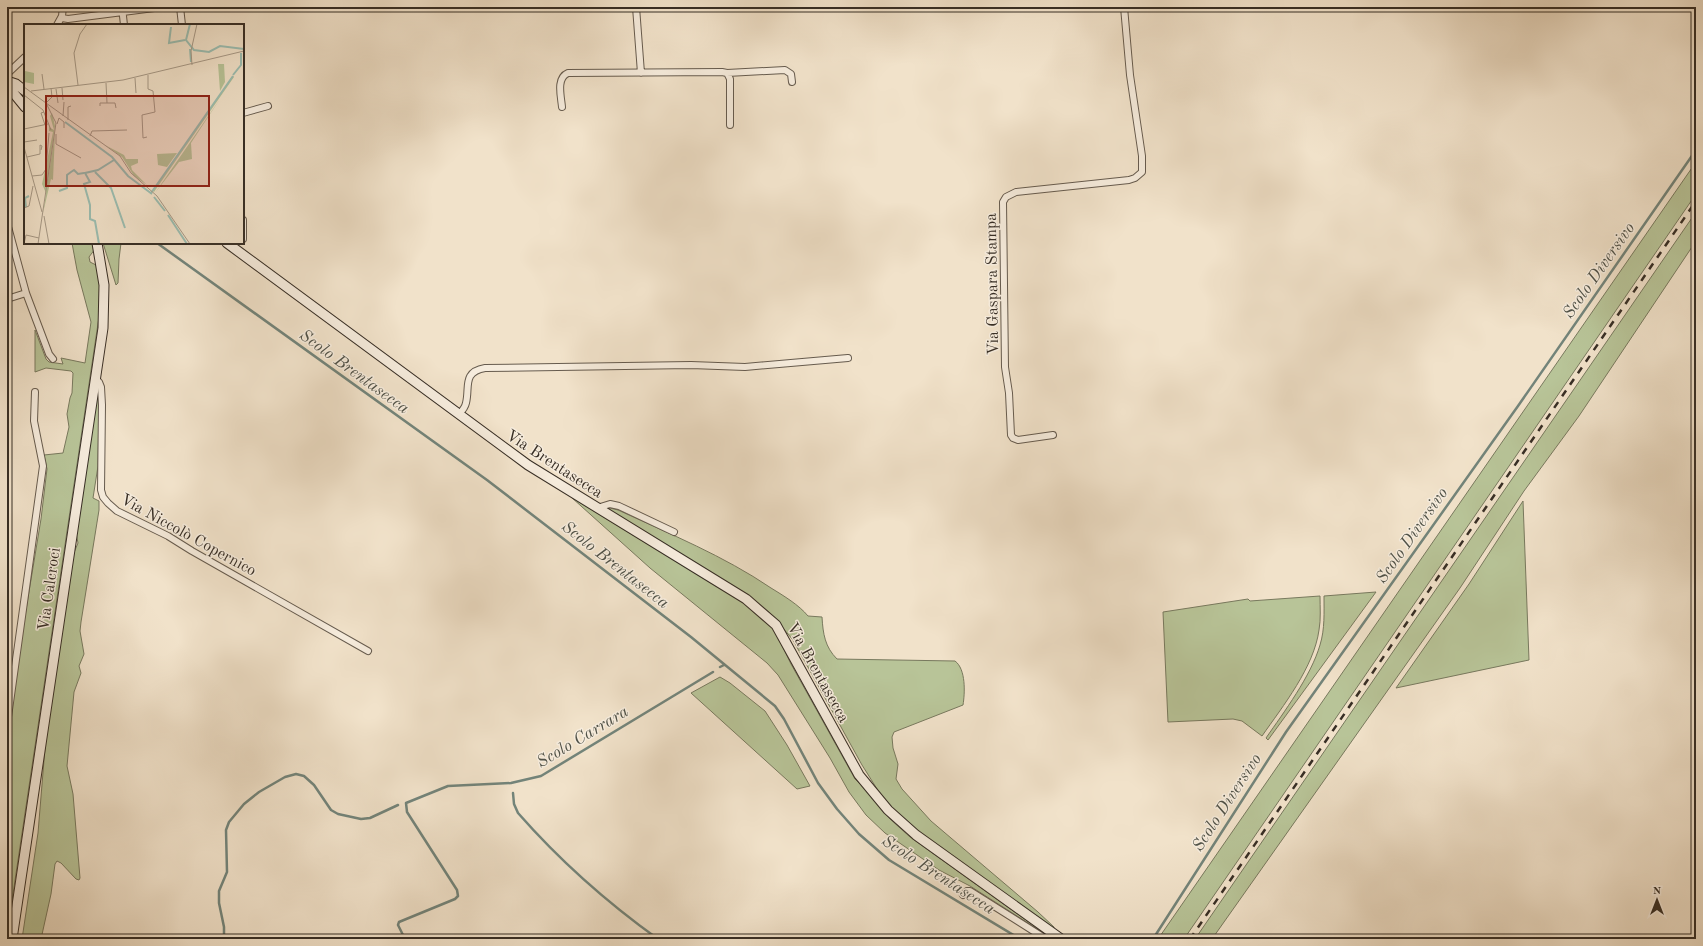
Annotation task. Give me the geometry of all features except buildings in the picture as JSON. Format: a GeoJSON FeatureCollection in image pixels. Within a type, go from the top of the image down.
{"type":"FeatureCollection","features":[{"type":"Feature","properties":{"kind":"street"},"geometry":{"type":"LineString","coordinates":[[58,24],[62,18],[63,7]]}},
{"type":"Feature","properties":{"kind":"street"},"geometry":{"type":"LineString","coordinates":[[62,18],[68,19],[122,9],[162,7]]}},
{"type":"Feature","properties":{"kind":"street"},"geometry":{"type":"LineString","coordinates":[[180,7],[182,24]]}},
{"type":"Feature","properties":{"kind":"street"},"geometry":{"type":"LineString","coordinates":[[636,7],[641,73]]}},
{"type":"Feature","properties":{"kind":"street","name":"Via Gaspara Stampa"},"geometry":{"type":"LineString","coordinates":[[1053,435],[1018,440],[1013,438],[1010,428],[1009,393],[1005,367],[1002,208],[1006,197],[1016,192],[1129,180],[1135,178],[1142,172],[1142,156],[1130,75],[1124,7]]}},
{"type":"Feature","properties":{"kind":"street"},"geometry":{"type":"LineString","coordinates":[[122,9],[124,24]]}},
{"type":"Feature","properties":{"kind":"street"},"geometry":{"type":"LineString","coordinates":[[7,74],[24,58]]}},
{"type":"Feature","properties":{"kind":"street"},"geometry":{"type":"LineString","coordinates":[[562,107],[561,79],[563,74],[568,73],[727,73],[785,70],[791,74],[792,82]]}},
{"type":"Feature","properties":{"kind":"street"},"geometry":{"type":"LineString","coordinates":[[727,73],[730,79],[730,125]]}},
{"type":"Feature","properties":{"kind":"street"},"geometry":{"type":"LineString","coordinates":[[7,81],[16,84],[24,90]]}},
{"type":"Feature","properties":{"kind":"street"},"geometry":{"type":"LineString","coordinates":[[7,85],[24,106]]}},
{"type":"Feature","properties":{"kind":"street"},"geometry":{"type":"LineString","coordinates":[[244,113],[268,106]]}},
{"type":"Feature","properties":{"kind":"street"},"geometry":{"type":"LineString","coordinates":[[7,223],[26,293],[49,354],[53,359]]}},
{"type":"Feature","properties":{"kind":"street","name":"Via Calcroci"},"geometry":{"type":"LineString","coordinates":[[12,939],[96,379],[104,306],[103,278],[97,244]]}},
{"type":"Feature","properties":{"kind":"street","name":"Via Brentasecca"},"geometry":{"type":"LineString","coordinates":[[239,247],[528,466],[746,599],[776,625],[859,775],[899,822],[1061,939]]}},
{"type":"Feature","properties":{"kind":"street"},"geometry":{"type":"LineString","coordinates":[[7,299],[26,293]]}},
{"type":"Feature","properties":{"kind":"street"},"geometry":{"type":"LineString","coordinates":[[459,414],[466,402],[469,379],[473,373],[485,368],[691,365],[732,367],[848,358]]}},
{"type":"Feature","properties":{"kind":"street","name":"Via Niccolò Copernico"},"geometry":{"type":"LineString","coordinates":[[96,379],[101,387],[102,405],[101,490],[103,497],[108,503],[117,511],[168,536],[368,651]]}},
{"type":"Feature","properties":{"kind":"street"},"geometry":{"type":"LineString","coordinates":[[7,724],[43,466],[34,421],[35,392]]}},
{"type":"Feature","properties":{"kind":"street"},"geometry":{"type":"LineString","coordinates":[[597,508],[610,504],[619,506],[674,532]]}},
{"type":"Feature","properties":{"kind":"street"},"geometry":{"type":"LineString","coordinates":[[962,895],[966,891],[970,891],[1046,939]]}},
{"type":"Feature","properties":{"kind":"green space"},"geometry":{"type":"Polygon","coordinates":[[[1696,162],[1696,194],[1184,939],[1158,939],[1696,162]]]}},
{"type":"Feature","properties":{"kind":"green space"},"geometry":{"type":"Polygon","coordinates":[[[1696,212],[1696,241],[1579,416],[1524,491],[1460,588],[1212,939],[1195,939],[1696,212]]]}},
{"type":"Feature","properties":{"kind":"green space"},"geometry":{"type":"Polygon","coordinates":[[[72,244],[93,244],[95,249],[89,257],[90,262],[96,265],[99,277],[99,317],[7,934],[7,741],[23,628],[41,519],[47,469],[44,455],[63,453],[69,427],[67,414],[72,393],[73,373],[71,371],[46,368],[35,372],[35,330],[46,359],[49,362],[63,364],[61,358],[85,363],[91,322],[77,270],[72,244]]]}},
{"type":"Feature","properties":{"kind":"green space"},"geometry":{"type":"Polygon","coordinates":[[[103,244],[121,244],[118,283],[116,285],[103,244]]]}},
{"type":"Feature","properties":{"kind":"green space"},"geometry":{"type":"Polygon","coordinates":[[[98,389],[98,466],[93,498],[99,501],[99,510],[81,622],[80,631],[84,654],[79,666],[81,673],[74,692],[67,766],[73,794],[80,878],[79,880],[76,879],[61,863],[57,861],[55,864],[51,894],[41,939],[22,939],[38,833],[46,736],[73,555],[78,543],[76,533],[98,389]]]}},
{"type":"Feature","properties":{"kind":"green space"},"geometry":{"type":"Polygon","coordinates":[[[571,497],[747,605],[772,625],[791,664],[855,779],[872,796],[890,819],[910,837],[1050,937],[970,886],[939,870],[885,833],[866,815],[849,792],[830,758],[778,675],[767,663],[650,568],[571,497]]]}},
{"type":"Feature","properties":{"kind":"green space"},"geometry":{"type":"Polygon","coordinates":[[[1523,501],[1529,660],[1396,688],[1469,584],[1523,501]]]}},
{"type":"Feature","properties":{"kind":"green space"},"geometry":{"type":"Polygon","coordinates":[[[610,508],[618,510],[716,556],[753,576],[786,597],[808,616],[822,617],[825,640],[837,659],[955,661],[959,665],[963,675],[963,705],[894,732],[892,737],[893,748],[898,764],[896,779],[902,789],[931,821],[1038,912],[1054,927],[1054,929],[921,835],[890,807],[862,765],[793,640],[771,614],[734,587],[607,510],[610,508]]]}},
{"type":"Feature","properties":{"kind":"green space"},"geometry":{"type":"Polygon","coordinates":[[[1376,592],[1268,740],[1266,738],[1304,681],[1316,657],[1323,633],[1324,596],[1376,592]]]}},
{"type":"Feature","properties":{"kind":"green space"},"geometry":{"type":"Polygon","coordinates":[[[1320,596],[1320,626],[1311,658],[1288,699],[1262,736],[1242,721],[1233,719],[1168,722],[1163,612],[1248,599],[1250,601],[1320,596]]]}},
{"type":"Feature","properties":{"kind":"green space"},"geometry":{"type":"Polygon","coordinates":[[[720,677],[730,683],[765,711],[787,745],[810,786],[797,789],[691,693],[720,677]]]}},
{"type":"Feature","properties":{"kind":"waterway","name":"Scolo Diversivo"},"geometry":{"type":"LineString","coordinates":[[1153,939],[1286,732],[1518,406],[1696,150]]}},
{"type":"Feature","properties":{"kind":"waterway","name":"Scolo Brentasecca"},"geometry":{"type":"LineString","coordinates":[[158,244],[487,480],[691,637],[775,706],[784,719],[818,783],[837,809],[859,834],[889,860],[1020,939]]}},
{"type":"Feature","properties":{"kind":"waterway","name":"Scolo Brentasecca"},"geometry":{"type":"LineString","coordinates":[[720,667],[724,665]]}},
{"type":"Feature","properties":{"kind":"waterway","name":"Scolo Carrara"},"geometry":{"type":"LineString","coordinates":[[405,939],[398,925],[399,922],[455,899],[458,896],[457,890],[407,812],[406,803],[448,786],[511,783],[541,776],[713,672]]}},
{"type":"Feature","properties":{"kind":"waterway"},"geometry":{"type":"LineString","coordinates":[[224,939],[224,927],[219,903],[219,891],[227,872],[226,830],[229,822],[244,804],[259,792],[285,777],[296,774],[304,776],[314,785],[331,810],[338,814],[361,819],[370,818],[398,805]]}},
{"type":"Feature","properties":{"kind":"waterway"},"geometry":{"type":"LineString","coordinates":[[513,793],[514,804],[518,813],[534,831],[584,880],[658,939]]}},
{"type":"Feature","properties":{"kind":"railway"},"geometry":{"type":"LineString","coordinates":[[1190,939],[1696,201]]}}]}
